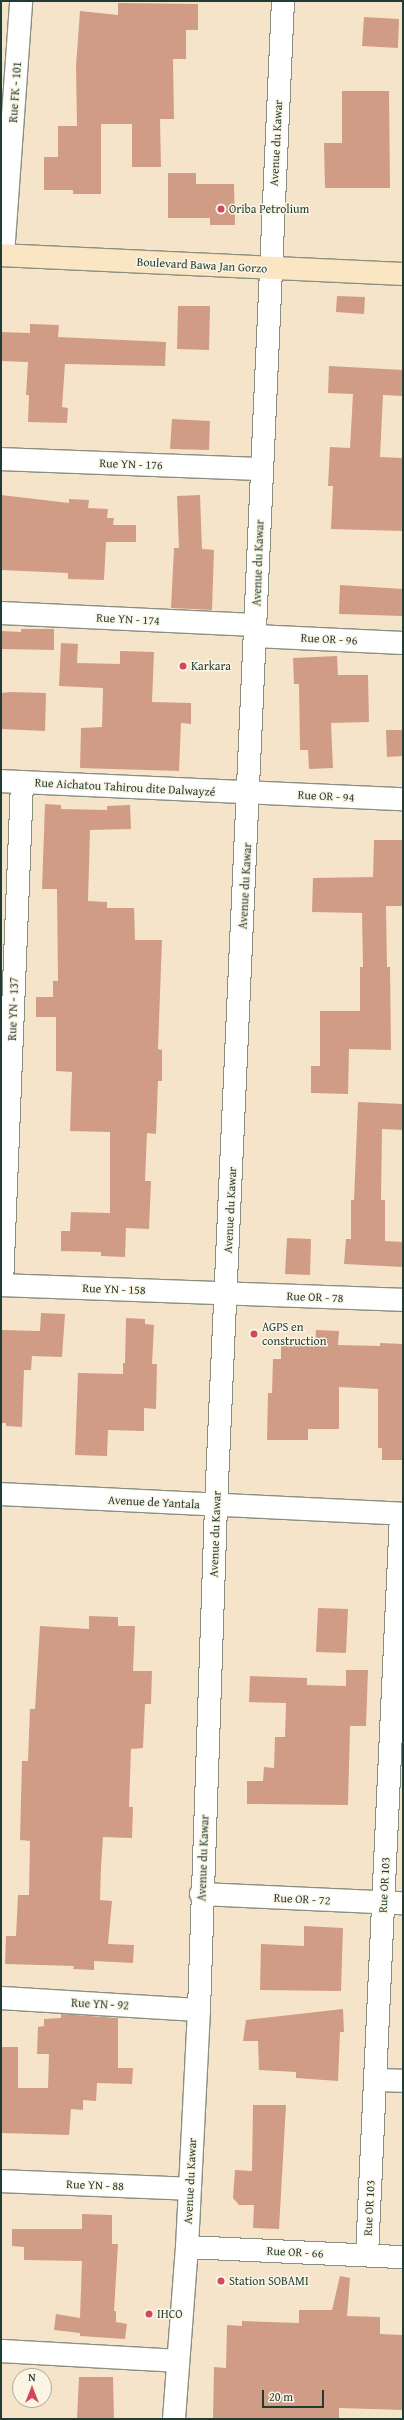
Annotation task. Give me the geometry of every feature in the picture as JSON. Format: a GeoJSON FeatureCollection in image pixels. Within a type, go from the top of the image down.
{"type":"FeatureCollection","features":[{"type":"Feature","properties":{"kind":"main road","name":"Boulevard Bawa Jan Gorzo"},"geometry":{"type":"LineString","coordinates":[[2,255],[403,274]]}},
{"type":"Feature","properties":{"kind":"street","name":"Rue FK - 101"},"geometry":{"type":"LineString","coordinates":[[2,255],[16,1]]}},
{"type":"Feature","properties":{"kind":"street","name":"Avenue du Kawar"},"geometry":{"type":"LineString","coordinates":[[174,2419],[187,2247],[199,2010],[201,1894],[216,1505],[227,1294],[249,792],[261,469],[283,1]]}},
{"type":"Feature","properties":{"kind":"street","name":"Rue YN - 176"},"geometry":{"type":"LineString","coordinates":[[1,459],[261,469]]}},
{"type":"Feature","properties":{"kind":"street","name":"Rue YN - 174"},"geometry":{"type":"LineString","coordinates":[[1,613],[255,630]]}},
{"type":"Feature","properties":{"kind":"street","name":"Rue OR - 96"},"geometry":{"type":"LineString","coordinates":[[255,630],[403,642]]}},
{"type":"Feature","properties":{"kind":"street","name":"Rue Aichatou Tahirou dite Dalwayzé"},"geometry":{"type":"LineString","coordinates":[[11,782],[249,792]]}},
{"type":"Feature","properties":{"kind":"street","name":"Rue YN - 137"},"geometry":{"type":"LineString","coordinates":[[2,1285],[11,782]]}},
{"type":"Feature","properties":{"kind":"street","name":"Rue OR - 94"},"geometry":{"type":"LineString","coordinates":[[249,792],[403,799]]}},
{"type":"Feature","properties":{"kind":"street","name":"Rue YN - 158"},"geometry":{"type":"LineString","coordinates":[[2,1285],[227,1294]]}},
{"type":"Feature","properties":{"kind":"street","name":"Rue OR - 78"},"geometry":{"type":"LineString","coordinates":[[227,1294],[403,1300]]}},
{"type":"Feature","properties":{"kind":"street","name":"Avenue de Yantala"},"geometry":{"type":"LineString","coordinates":[[1,1494],[402,1514]]}},
{"type":"Feature","properties":{"kind":"street","name":"Rue OR 103"},"geometry":{"type":"LineString","coordinates":[[367,2255],[375,2080],[393,1903],[402,1514]]}},
{"type":"Feature","properties":{"kind":"street","name":"Rue OR - 72"},"geometry":{"type":"LineString","coordinates":[[201,1894],[393,1903]]}},
{"type":"Feature","properties":{"kind":"street","name":"Rue YN - 92"},"geometry":{"type":"LineString","coordinates":[[1,1998],[199,2010]]}},
{"type":"Feature","properties":{"kind":"street"},"geometry":{"type":"LineString","coordinates":[[375,2080],[403,2082]]}},
{"type":"Feature","properties":{"kind":"street","name":"Rue YN - 88"},"geometry":{"type":"LineString","coordinates":[[1,2181],[189,2189]]}},
{"type":"Feature","properties":{"kind":"street","name":"Rue OR - 66"},"geometry":{"type":"LineString","coordinates":[[187,2247],[403,2257]]}},
{"type":"Feature","properties":{"kind":"street"},"geometry":{"type":"LineString","coordinates":[[1,2351],[178,2361]]}},
{"type":"Feature","properties":{"kind":"building"},"geometry":{"type":"Polygon","coordinates":[[[118,3],[198,4],[198,30],[186,30],[186,59],[173,59],[174,119],[160,119],[161,167],[132,167],[132,124],[101,124],[101,194],[73,194],[73,190],[44,190],[44,157],[58,157],[58,126],[77,126],[76,66],[80,11],[118,15],[118,3]]]}},
{"type":"Feature","properties":{"kind":"building"},"geometry":{"type":"Polygon","coordinates":[[[364,17],[399,19],[398,48],[362,46],[364,17]]]}},
{"type":"Feature","properties":{"kind":"building"},"geometry":{"type":"Polygon","coordinates":[[[342,91],[389,91],[390,188],[325,188],[324,143],[342,143],[342,91]]]}},
{"type":"Feature","properties":{"kind":"building"},"geometry":{"type":"Polygon","coordinates":[[[168,173],[196,173],[196,184],[234,184],[235,225],[210,225],[210,218],[168,218],[168,173]]]}},
{"type":"Feature","properties":{"kind":"building"},"geometry":{"type":"Polygon","coordinates":[[[337,296],[365,297],[364,314],[336,312],[337,296]]]}},
{"type":"Feature","properties":{"kind":"building"},"geometry":{"type":"Polygon","coordinates":[[[178,306],[210,306],[209,350],[177,349],[178,306]]]}},
{"type":"Feature","properties":{"kind":"building"},"geometry":{"type":"Polygon","coordinates":[[[30,324],[59,325],[58,337],[166,342],[165,366],[65,364],[62,407],[68,408],[67,423],[28,422],[29,395],[26,395],[28,362],[1,361],[1,332],[30,333],[30,324]]]}},
{"type":"Feature","properties":{"kind":"building"},"geometry":{"type":"Polygon","coordinates":[[[329,366],[403,370],[403,396],[383,395],[380,457],[403,458],[403,531],[331,529],[333,486],[328,486],[330,447],[350,448],[353,394],[328,393],[329,366]]]}},
{"type":"Feature","properties":{"kind":"building"},"geometry":{"type":"Polygon","coordinates":[[[172,419],[210,421],[209,450],[170,449],[172,419]]]}},
{"type":"Feature","properties":{"kind":"building"},"geometry":{"type":"Polygon","coordinates":[[[1,495],[69,503],[69,499],[89,500],[88,508],[108,509],[107,518],[114,518],[113,525],[136,525],[136,542],[106,542],[104,580],[68,579],[68,573],[1,570],[1,495]]]}},
{"type":"Feature","properties":{"kind":"building"},"geometry":{"type":"Polygon","coordinates":[[[200,495],[202,549],[214,550],[212,610],[171,608],[174,548],[179,548],[177,496],[200,495]]]}},
{"type":"Feature","properties":{"kind":"building"},"geometry":{"type":"Polygon","coordinates":[[[340,585],[403,589],[403,616],[339,614],[340,585]]]}},
{"type":"Feature","properties":{"kind":"building"},"geometry":{"type":"Polygon","coordinates":[[[21,629],[54,629],[54,650],[1,649],[1,631],[21,632],[21,629]]]}},
{"type":"Feature","properties":{"kind":"building"},"geometry":{"type":"Polygon","coordinates":[[[61,643],[78,644],[77,663],[120,664],[120,651],[154,652],[152,702],[191,703],[191,724],[181,723],[179,771],[80,768],[81,728],[102,727],[103,688],[59,686],[61,643]]]}},
{"type":"Feature","properties":{"kind":"building"},"geometry":{"type":"Polygon","coordinates":[[[337,656],[338,675],[368,675],[369,722],[331,723],[333,768],[309,769],[308,750],[300,750],[299,684],[294,684],[293,658],[337,656]]]}},
{"type":"Feature","properties":{"kind":"building"},"geometry":{"type":"Polygon","coordinates":[[[1,693],[46,693],[45,731],[1,729],[1,693]]]}},
{"type":"Feature","properties":{"kind":"building"},"geometry":{"type":"Polygon","coordinates":[[[386,730],[403,730],[403,756],[387,757],[386,730]]]}},
{"type":"Feature","properties":{"kind":"building"},"geometry":{"type":"Polygon","coordinates":[[[45,804],[61,805],[61,809],[107,810],[107,806],[130,805],[131,829],[90,830],[88,901],[107,902],[107,908],[134,908],[135,940],[162,940],[158,1049],[162,1050],[162,1081],[158,1081],[156,1134],[147,1133],[145,1181],[151,1181],[149,1229],[126,1228],[125,1257],[101,1256],[101,1252],[61,1251],[61,1231],[70,1231],[71,1212],[110,1213],[110,1132],[70,1131],[72,1072],[56,1071],[56,1017],[36,1017],[36,997],[53,997],[53,981],[58,981],[57,889],[42,889],[45,804]]]}},
{"type":"Feature","properties":{"kind":"building"},"geometry":{"type":"Polygon","coordinates":[[[374,840],[403,840],[403,906],[386,906],[387,967],[390,967],[391,1050],[349,1049],[348,1094],[311,1093],[311,1066],[320,1066],[320,1011],[360,1011],[360,967],[363,967],[362,913],[312,912],[313,878],[373,877],[374,840]]]}},
{"type":"Feature","properties":{"kind":"building"},"geometry":{"type":"Polygon","coordinates":[[[358,1102],[403,1104],[403,1130],[382,1129],[381,1200],[385,1200],[385,1241],[403,1242],[403,1267],[344,1264],[346,1239],[351,1239],[351,1200],[354,1200],[358,1102]]]}},
{"type":"Feature","properties":{"kind":"building"},"geometry":{"type":"Polygon","coordinates":[[[287,1238],[311,1239],[310,1275],[285,1274],[287,1238]]]}},
{"type":"Feature","properties":{"kind":"building"},"geometry":{"type":"Polygon","coordinates":[[[41,1313],[65,1314],[62,1357],[32,1356],[31,1370],[24,1370],[22,1427],[6,1426],[6,1423],[1,1423],[1,1330],[40,1331],[41,1313]]]}},
{"type":"Feature","properties":{"kind":"building"},"geometry":{"type":"Polygon","coordinates":[[[126,1318],[145,1319],[145,1324],[154,1325],[152,1364],[157,1364],[156,1409],[144,1408],[144,1431],[108,1430],[107,1456],[75,1455],[78,1373],[123,1374],[123,1363],[125,1363],[126,1318]]]}},
{"type":"Feature","properties":{"kind":"building"},"geometry":{"type":"Polygon","coordinates":[[[316,1330],[339,1331],[338,1345],[380,1346],[380,1343],[403,1344],[403,1460],[382,1460],[382,1448],[378,1448],[378,1389],[339,1387],[339,1429],[308,1429],[308,1440],[267,1440],[268,1393],[272,1393],[273,1359],[281,1359],[281,1345],[315,1346],[316,1330]]]}},
{"type":"Feature","properties":{"kind":"building"},"geometry":{"type":"Polygon","coordinates":[[[318,1608],[348,1609],[346,1653],[316,1652],[318,1608]]]}},
{"type":"Feature","properties":{"kind":"building"},"geometry":{"type":"Polygon","coordinates":[[[89,1616],[118,1617],[118,1626],[135,1626],[133,1671],[152,1671],[151,1704],[145,1704],[143,1748],[131,1749],[129,1807],[133,1807],[132,1838],[103,1837],[101,1867],[100,1900],[112,1901],[108,1944],[134,1945],[133,1963],[94,1961],[94,1970],[73,1969],[74,1966],[5,1964],[6,1936],[16,1936],[18,1895],[29,1895],[30,1841],[20,1840],[22,1761],[28,1761],[30,1709],[35,1709],[40,1626],[89,1629],[89,1616]]]}},
{"type":"Feature","properties":{"kind":"building"},"geometry":{"type":"Polygon","coordinates":[[[346,1670],[368,1670],[366,1726],[350,1726],[348,1805],[247,1804],[247,1781],[263,1781],[264,1767],[274,1768],[275,1737],[285,1737],[286,1703],[249,1702],[250,1676],[307,1678],[307,1685],[346,1686],[346,1670]]]}},
{"type":"Feature","properties":{"kind":"building"},"geometry":{"type":"Polygon","coordinates":[[[304,1926],[343,1928],[341,1991],[260,1990],[261,1944],[304,1946],[304,1926]]]}},
{"type":"Feature","properties":{"kind":"building"},"geometry":{"type":"Polygon","coordinates":[[[343,2009],[344,2032],[340,2032],[338,2081],[296,2078],[296,2072],[259,2070],[258,2041],[243,2041],[246,2020],[343,2009]]]}},
{"type":"Feature","properties":{"kind":"building"},"geometry":{"type":"Polygon","coordinates":[[[61,2014],[118,2018],[118,2068],[133,2068],[132,2084],[97,2083],[96,2101],[83,2100],[83,2110],[71,2109],[69,2135],[1,2133],[1,2047],[18,2047],[18,2088],[48,2088],[49,2054],[37,2054],[38,2027],[44,2026],[44,2019],[61,2018],[61,2014]]]}},
{"type":"Feature","properties":{"kind":"building"},"geometry":{"type":"Polygon","coordinates":[[[253,2105],[286,2105],[279,2229],[253,2228],[254,2205],[239,2205],[233,2198],[235,2170],[252,2171],[253,2105]]]}},
{"type":"Feature","properties":{"kind":"building"},"geometry":{"type":"Polygon","coordinates":[[[82,2214],[112,2215],[112,2244],[118,2244],[114,2311],[116,2311],[116,2322],[127,2324],[125,2339],[80,2336],[80,2333],[54,2330],[56,2314],[80,2318],[82,2261],[24,2260],[24,2247],[12,2246],[12,2229],[82,2229],[82,2214]]]}},
{"type":"Feature","properties":{"kind":"building"},"geometry":{"type":"Polygon","coordinates":[[[340,2276],[350,2278],[347,2316],[380,2317],[380,2334],[403,2335],[403,2410],[339,2408],[339,2419],[213,2419],[214,2367],[226,2368],[227,2325],[242,2326],[242,2321],[299,2323],[299,2310],[332,2310],[340,2276]]]}},
{"type":"Feature","properties":{"kind":"building"},"geometry":{"type":"Polygon","coordinates":[[[79,2377],[113,2377],[114,2419],[77,2419],[79,2377]]]}},
{"type":"Feature","properties":{"kind":"place","name":"Oriba Petrolium"},"geometry":{"type":"Point","coordinates":[221,209]}},
{"type":"Feature","properties":{"kind":"place","name":"Karkara"},"geometry":{"type":"Point","coordinates":[183,666]}},
{"type":"Feature","properties":{"kind":"place","name":"AGPS en construction"},"geometry":{"type":"Point","coordinates":[254,1334]}},
{"type":"Feature","properties":{"kind":"place","name":"Station SOBAMI"},"geometry":{"type":"Point","coordinates":[221,2281]}},
{"type":"Feature","properties":{"kind":"place","name":"IHCO"},"geometry":{"type":"Point","coordinates":[149,2314]}}]}
